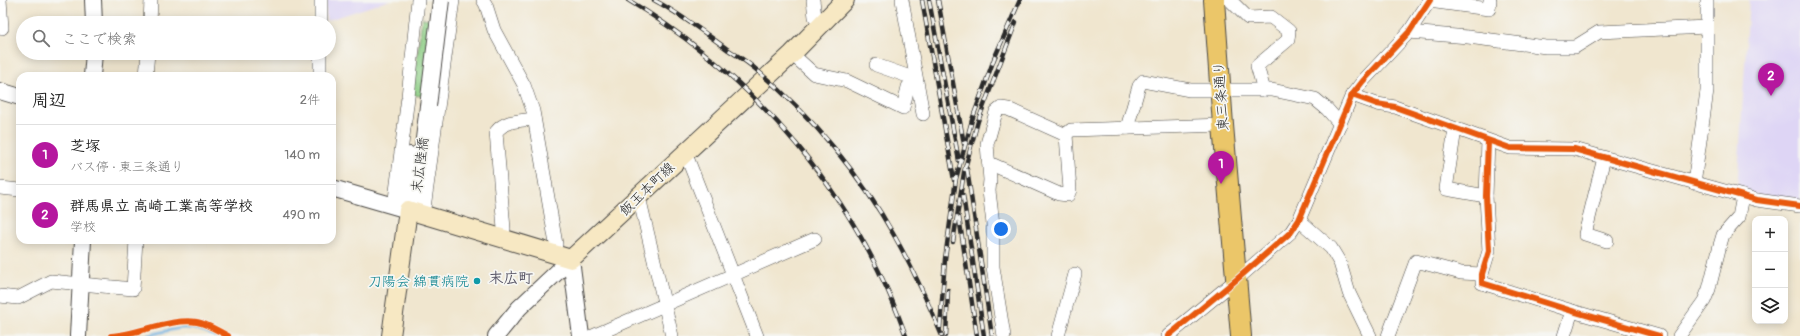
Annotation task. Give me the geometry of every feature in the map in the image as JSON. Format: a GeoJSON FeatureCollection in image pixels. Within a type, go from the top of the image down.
{"type":"FeatureCollection","features":[{"type":"Feature","properties":{"kind":"main road","name":"飯玉本町線"},"geometry":{"type":"LineString","coordinates":[[571,259],[792,54],[845,0]]}},
{"type":"Feature","properties":{"kind":"main road","name":"東三条通り"},"geometry":{"type":"LineString","coordinates":[[1214,0],[1241,336]]}},
{"type":"Feature","properties":{"kind":"main road"},"geometry":{"type":"LineString","coordinates":[[391,336],[408,211],[571,259]]}},
{"type":"Feature","properties":{"kind":"street"},"geometry":{"type":"LineString","coordinates":[[0,0],[2,28],[0,28]]}},
{"type":"Feature","properties":{"kind":"street"},"geometry":{"type":"LineString","coordinates":[[93,0],[94,16]]}},
{"type":"Feature","properties":{"kind":"street"},"geometry":{"type":"LineString","coordinates":[[150,16],[151,0]]}},
{"type":"Feature","properties":{"kind":"street"},"geometry":{"type":"LineString","coordinates":[[321,0],[321,16]]}},
{"type":"Feature","properties":{"kind":"street"},"geometry":{"type":"LineString","coordinates":[[418,0],[423,102]]}},
{"type":"Feature","properties":{"kind":"street","name":"末広陸橋"},"geometry":{"type":"LineString","coordinates":[[423,102],[430,0]]}},
{"type":"Feature","properties":{"kind":"street","name":"末広陸橋"},"geometry":{"type":"LineString","coordinates":[[408,211],[404,200],[441,0]]}},
{"type":"Feature","properties":{"kind":"street"},"geometry":{"type":"LineString","coordinates":[[336,189],[408,211],[423,102],[453,0]]}},
{"type":"Feature","properties":{"kind":"street"},"geometry":{"type":"LineString","coordinates":[[483,0],[494,30],[524,85],[533,111],[556,244],[554,254]]}},
{"type":"Feature","properties":{"kind":"street"},"geometry":{"type":"LineString","coordinates":[[813,0],[815,17],[822,23]]}},
{"type":"Feature","properties":{"kind":"street"},"geometry":{"type":"LineString","coordinates":[[902,0],[923,114]]}},
{"type":"Feature","properties":{"kind":"street"},"geometry":{"type":"LineString","coordinates":[[1230,0],[1248,18],[1271,17],[1290,31],[1288,40],[1257,66],[1264,90]]}},
{"type":"Feature","properties":{"kind":"street"},"geometry":{"type":"LineString","coordinates":[[1168,336],[1291,232],[1299,220],[1352,95],[1362,81],[1409,32],[1429,0],[1489,9],[1490,0]]}},
{"type":"Feature","properties":{"kind":"street"},"geometry":{"type":"LineString","coordinates":[[1694,183],[1707,92],[1707,0]]}},
{"type":"Feature","properties":{"kind":"street"},"geometry":{"type":"LineString","coordinates":[[1409,32],[1468,36],[1546,47],[1575,47],[1599,32],[1707,27]]}},
{"type":"Feature","properties":{"kind":"street"},"geometry":{"type":"LineString","coordinates":[[792,54],[814,74],[847,81],[903,108],[908,87],[917,83]]}},
{"type":"Feature","properties":{"kind":"street"},"geometry":{"type":"LineString","coordinates":[[92,72],[93,60]]}},
{"type":"Feature","properties":{"kind":"street"},"geometry":{"type":"LineString","coordinates":[[146,72],[147,60]]}},
{"type":"Feature","properties":{"kind":"street"},"geometry":{"type":"LineString","coordinates":[[320,60],[320,72]]}},
{"type":"Feature","properties":{"kind":"street"},"geometry":{"type":"LineString","coordinates":[[876,64],[917,83]]}},
{"type":"Feature","properties":{"kind":"street"},"geometry":{"type":"LineString","coordinates":[[1126,128],[1139,86],[1143,81],[1190,90],[1264,90],[1315,100],[1327,109],[1340,124]]}},
{"type":"Feature","properties":{"kind":"street"},"geometry":{"type":"LineString","coordinates":[[0,91],[16,96]]}},
{"type":"Feature","properties":{"kind":"street"},"geometry":{"type":"LineString","coordinates":[[1352,95],[1377,104],[1395,108],[1510,148],[1574,150],[1757,200],[1800,206]]}},
{"type":"Feature","properties":{"kind":"street"},"geometry":{"type":"LineString","coordinates":[[1004,336],[993,267],[993,224],[989,191],[990,180],[987,144],[996,112],[1001,108],[1008,109],[1066,136]]}},
{"type":"Feature","properties":{"kind":"street"},"geometry":{"type":"LineString","coordinates":[[502,238],[504,229],[496,132],[500,127],[506,124],[534,119]]}},
{"type":"Feature","properties":{"kind":"street"},"geometry":{"type":"LineString","coordinates":[[989,163],[1059,194],[1068,195],[1070,190],[1066,136],[1071,130],[1223,125]]}},
{"type":"Feature","properties":{"kind":"street"},"geometry":{"type":"LineString","coordinates":[[1455,129],[1446,189],[1486,196]]}},
{"type":"Feature","properties":{"kind":"street"},"geometry":{"type":"LineString","coordinates":[[1488,141],[1486,196],[1489,250],[1482,274],[1482,283],[1659,336]]}},
{"type":"Feature","properties":{"kind":"street"},"geometry":{"type":"LineString","coordinates":[[685,152],[757,336]]}},
{"type":"Feature","properties":{"kind":"street"},"geometry":{"type":"LineString","coordinates":[[1604,158],[1585,234],[1607,241]]}},
{"type":"Feature","properties":{"kind":"street"},"geometry":{"type":"LineString","coordinates":[[0,188],[16,190]]}},
{"type":"Feature","properties":{"kind":"street"},"geometry":{"type":"LineString","coordinates":[[1679,336],[1704,301],[1709,289],[1720,245],[1724,235],[1739,217],[1743,196]]}},
{"type":"Feature","properties":{"kind":"street"},"geometry":{"type":"LineString","coordinates":[[639,197],[672,336]]}},
{"type":"Feature","properties":{"kind":"street"},"geometry":{"type":"LineString","coordinates":[[1299,220],[1334,253],[1340,264],[1349,293],[1370,336]]}},
{"type":"Feature","properties":{"kind":"street"},"geometry":{"type":"LineString","coordinates":[[593,336],[665,306],[816,239]]}},
{"type":"Feature","properties":{"kind":"street"},"geometry":{"type":"LineString","coordinates":[[78,336],[83,244]]}},
{"type":"Feature","properties":{"kind":"street"},"geometry":{"type":"LineString","coordinates":[[0,296],[18,293],[51,281],[133,289],[136,244]]}},
{"type":"Feature","properties":{"kind":"street"},"geometry":{"type":"LineString","coordinates":[[496,336],[519,308],[571,259]]}},
{"type":"Feature","properties":{"kind":"street"},"geometry":{"type":"LineString","coordinates":[[571,259],[581,336]]}},
{"type":"Feature","properties":{"kind":"street"},"geometry":{"type":"LineString","coordinates":[[1388,336],[1416,261],[1461,272],[1482,274]]}},
{"type":"Feature","properties":{"kind":"street"},"geometry":{"type":"LineString","coordinates":[[1058,336],[1075,274]]}},
{"type":"Feature","properties":{"kind":"street"},"geometry":{"type":"LineString","coordinates":[[1564,336],[1572,311]]}},
{"type":"Feature","properties":{"kind":"shaded area"},"geometry":{"type":"Polygon","coordinates":[[[326,0],[390,0],[336,18],[336,16],[326,16],[326,0]]]}},
{"type":"Feature","properties":{"kind":"shaded area"},"geometry":{"type":"Polygon","coordinates":[[[1749,0],[1800,0],[1800,202],[1737,192],[1749,0]]]}},
{"type":"Feature","properties":{"kind":"green space"},"geometry":{"type":"Polygon","coordinates":[[[422,18],[446,21],[436,98],[412,95],[422,18]]]}},
{"type":"Feature","properties":{"kind":"waterway"},"geometry":{"type":"LineString","coordinates":[[146,336],[181,328],[197,329],[215,336]]}},
{"type":"Feature","properties":{"kind":"railway"},"geometry":{"type":"LineString","coordinates":[[628,0],[675,31],[718,65],[759,103],[796,144],[830,188],[859,235],[885,284],[906,336]]}},
{"type":"Feature","properties":{"kind":"railway"},"geometry":{"type":"LineString","coordinates":[[654,0],[692,23],[755,69],[798,108],[817,128],[851,170],[882,214],[908,261],[942,336]]}},
{"type":"Feature","properties":{"kind":"railway"},"geometry":{"type":"LineString","coordinates":[[922,0],[954,180]]}},
{"type":"Feature","properties":{"kind":"railway"},"geometry":{"type":"LineString","coordinates":[[929,0],[959,161]]}},
{"type":"Feature","properties":{"kind":"railway"},"geometry":{"type":"LineString","coordinates":[[938,0],[964,144]]}},
{"type":"Feature","properties":{"kind":"railway"},"geometry":{"type":"LineString","coordinates":[[940,328],[945,259],[956,179],[972,120],[994,59],[1020,0]]}},
{"type":"Feature","properties":{"kind":"railway"},"geometry":{"type":"LineString","coordinates":[[953,242],[964,172],[978,121],[1016,22]]}},
{"type":"Feature","properties":{"kind":"railway"},"geometry":{"type":"LineString","coordinates":[[967,169],[992,336]]}},
{"type":"Feature","properties":{"kind":"railway"},"geometry":{"type":"LineString","coordinates":[[963,195],[984,336]]}},
{"type":"Feature","properties":{"kind":"railway"},"geometry":{"type":"LineString","coordinates":[[959,217],[977,336]]}},
{"type":"Feature","properties":{"kind":"railway"},"geometry":{"type":"LineString","coordinates":[[946,336],[948,290]]}},
{"type":"Feature","properties":{"kind":"cycle path"},"geometry":{"type":"LineString","coordinates":[[1168,336],[1291,232],[1299,220],[1352,95],[1363,81],[1409,32],[1430,0]]}},
{"type":"Feature","properties":{"kind":"cycle path"},"geometry":{"type":"LineString","coordinates":[[1352,95],[1377,104],[1395,107],[1510,148],[1574,149],[1757,200],[1800,206]]}},
{"type":"Feature","properties":{"kind":"cycle path"},"geometry":{"type":"LineString","coordinates":[[1488,141],[1486,196],[1489,251],[1482,274],[1482,283],[1659,336]]}},
{"type":"Feature","properties":{"kind":"cycle path"},"geometry":{"type":"LineString","coordinates":[[111,336],[187,321],[205,324],[228,336]]}},
{"type":"Feature","properties":{"kind":"place","name":"群馬県立 高崎工業高等学校"},"geometry":{"type":"Point","coordinates":[1771,96]}},
{"type":"Feature","properties":{"kind":"place","name":"芝塚"},"geometry":{"type":"Point","coordinates":[1221,184]}},
{"type":"Feature","properties":{"kind":"place","name":"刀陽会 綿貫病院"},"geometry":{"type":"Point","coordinates":[477,281]}},
{"type":"Feature","properties":{"kind":"district","name":"末広町"},"geometry":{"type":"Point","coordinates":[511,278]}}]}
